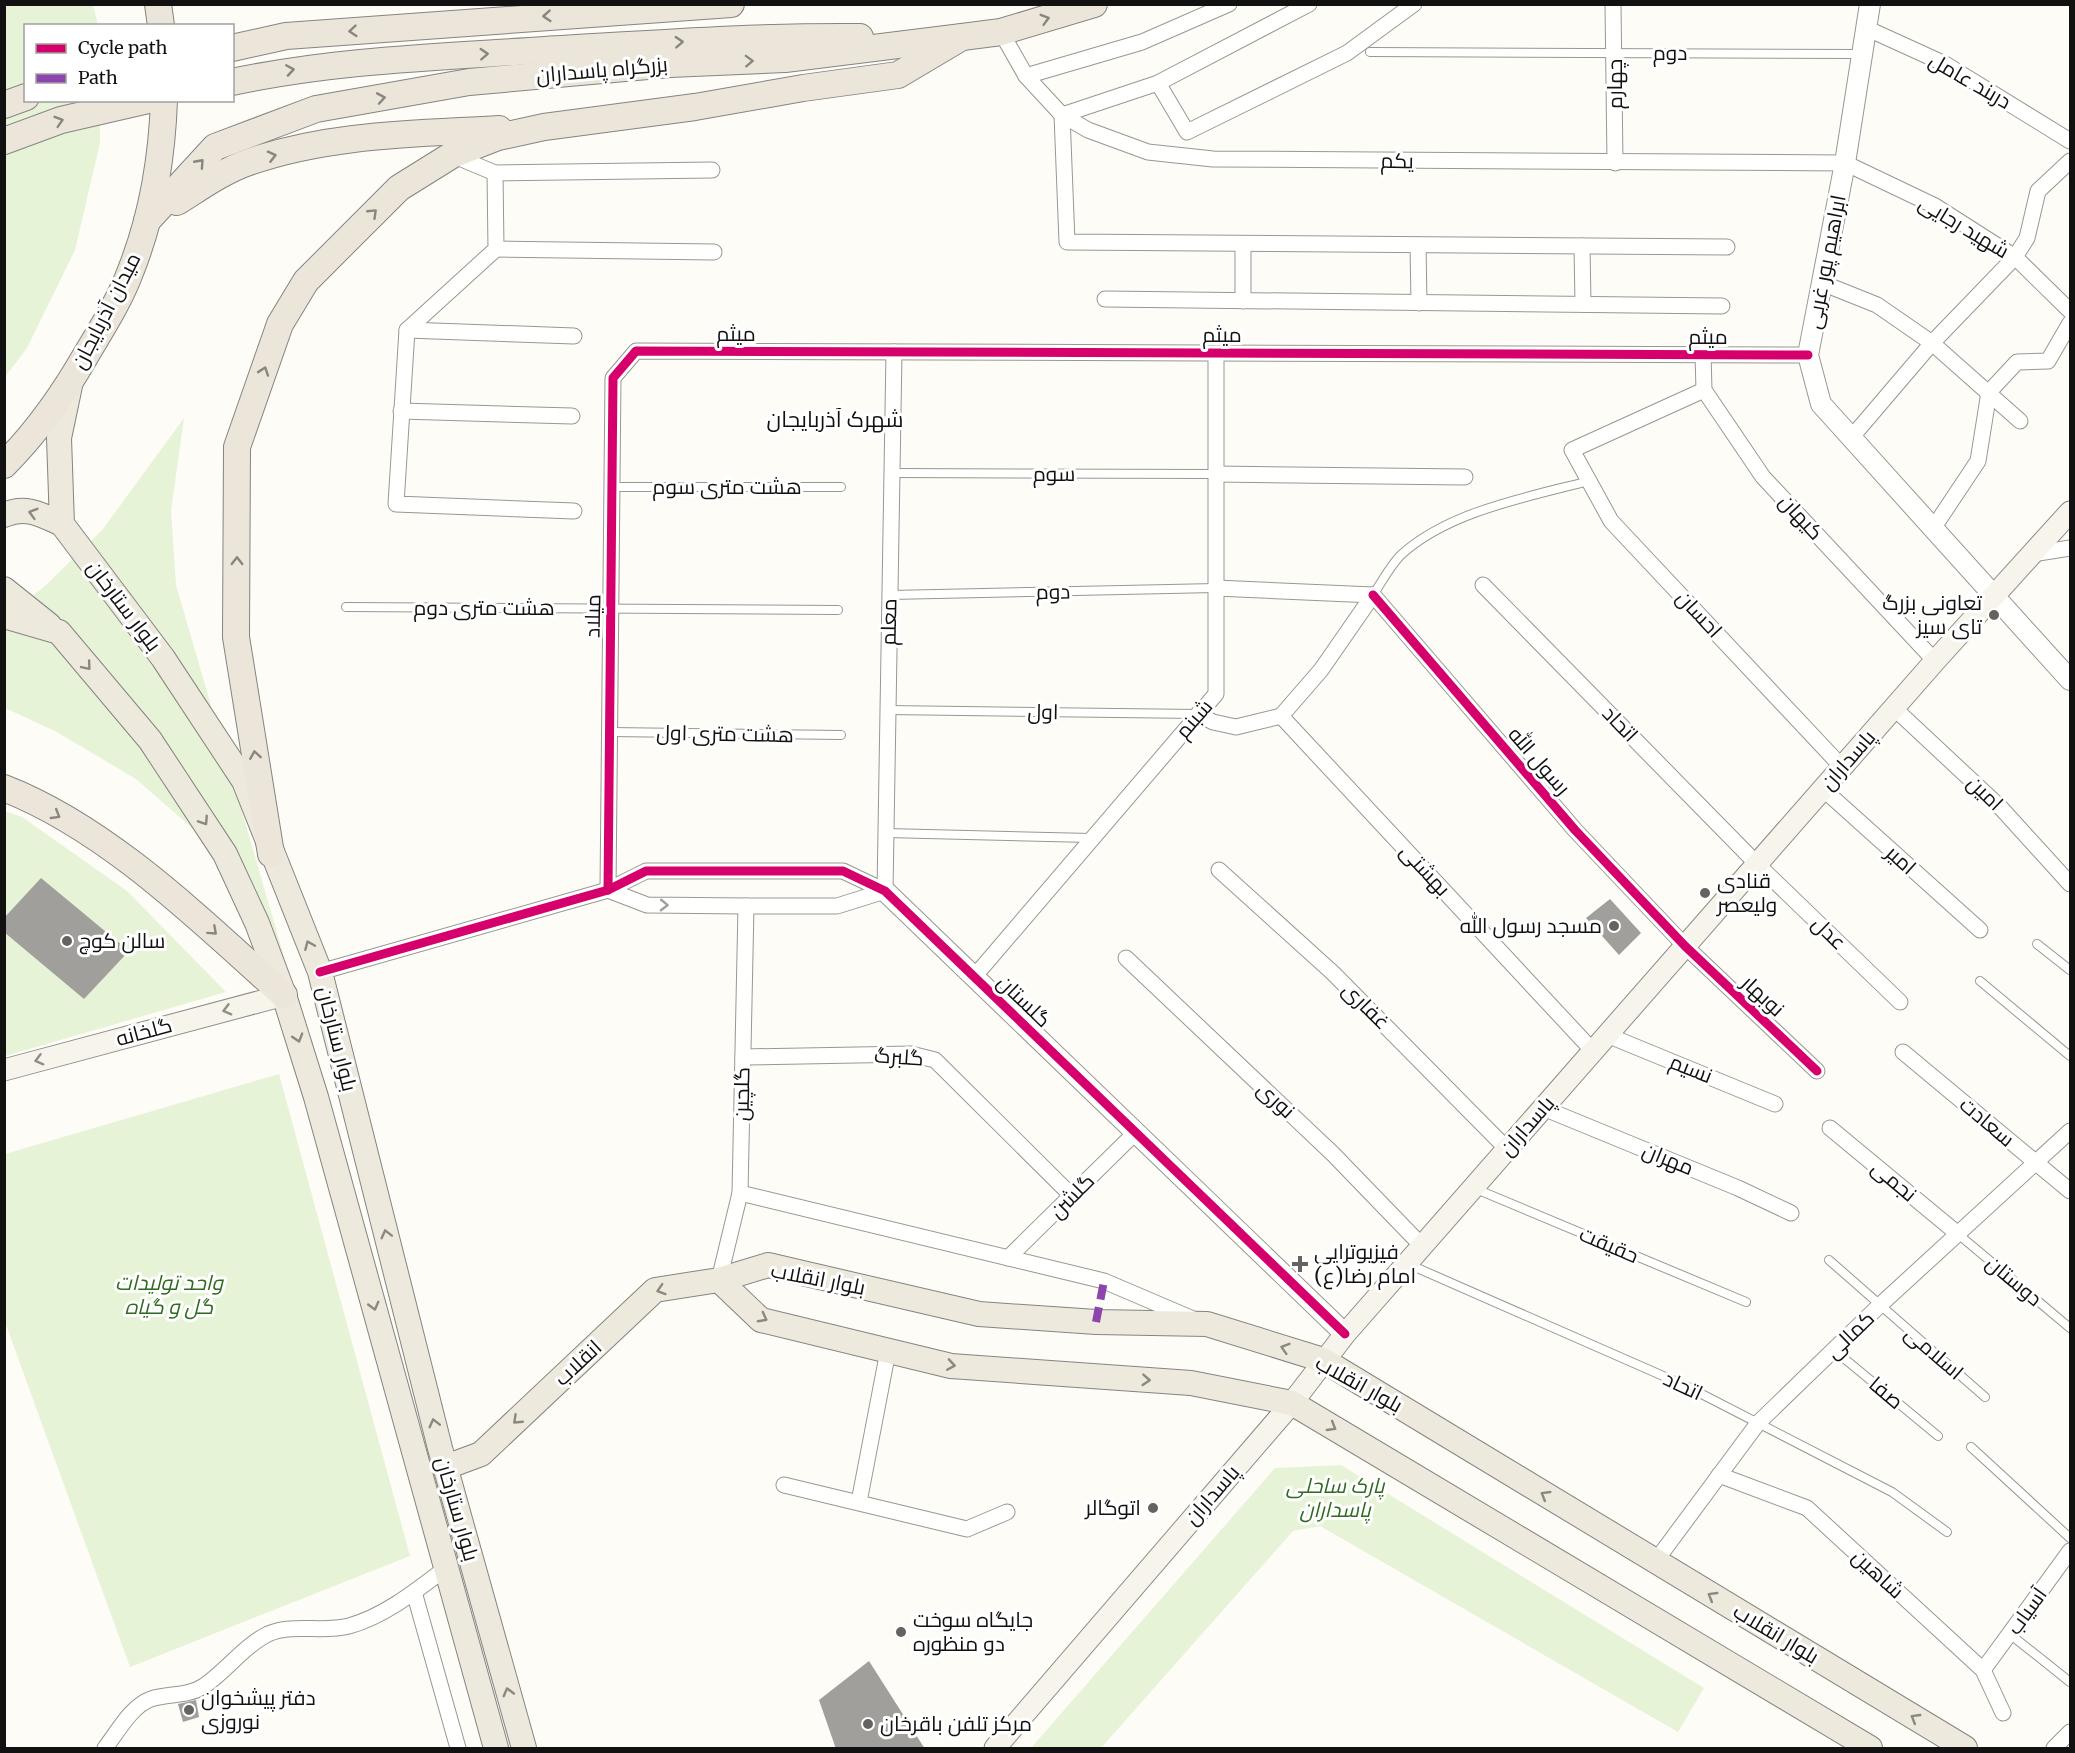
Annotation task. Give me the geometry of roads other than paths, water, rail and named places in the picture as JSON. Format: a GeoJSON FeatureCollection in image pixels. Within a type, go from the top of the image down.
{"type":"FeatureCollection","features":[{"type":"Feature","properties":{"kind":"highway"},"geometry":{"type":"LineString","coordinates":[[159,4],[161,24]]}},
{"type":"Feature","properties":{"kind":"highway"},"geometry":{"type":"LineString","coordinates":[[234,48],[285,36],[731,4]]}},
{"type":"Feature","properties":{"kind":"highway","name":"بزرگراه پاسداران"},"geometry":{"type":"LineString","coordinates":[[147,221],[215,147],[316,109],[469,82],[670,64],[785,59],[1001,32],[1094,4]]}},
{"type":"Feature","properties":{"kind":"highway"},"geometry":{"type":"LineString","coordinates":[[234,82],[292,69],[462,55],[786,36],[962,37]]}},
{"type":"Feature","properties":{"kind":"highway"},"geometry":{"type":"LineString","coordinates":[[147,221],[219,175],[250,162],[307,147],[366,137],[544,127],[695,107],[803,88],[898,75],[962,37]]}},
{"type":"Feature","properties":{"kind":"highway"},"geometry":{"type":"LineString","coordinates":[[4,105],[24,98]]}},
{"type":"Feature","properties":{"kind":"highway"},"geometry":{"type":"LineString","coordinates":[[4,141],[61,120],[139,102]]}},
{"type":"Feature","properties":{"kind":"highway","name":"میدان آذربایجان"},"geometry":{"type":"LineString","coordinates":[[4,465],[30,440],[71,380],[131,271],[147,221],[163,129],[164,102]]}},
{"type":"Feature","properties":{"kind":"highway"},"geometry":{"type":"LineString","coordinates":[[271,854],[236,637],[237,447],[280,324],[306,281],[399,188],[452,155],[498,138],[544,127]]}},
{"type":"Feature","properties":{"kind":"highway"},"geometry":{"type":"LineString","coordinates":[[4,788],[24,796],[92,837],[167,890],[284,995]]}},
{"type":"Feature","properties":{"kind":"main road"},"geometry":{"type":"LineString","coordinates":[[4,515],[14,511],[30,510],[62,524],[59,438],[71,380]]}},
{"type":"Feature","properties":{"kind":"main road","name":"پاسداران"},"geometry":{"type":"LineString","coordinates":[[995,1749],[1292,1403],[1323,1360],[1422,1245],[1935,661],[2070,512]]}},
{"type":"Feature","properties":{"kind":"main road","name":"بلوار ستارخان"},"geometry":{"type":"LineString","coordinates":[[62,524],[163,658],[243,781],[320,972],[446,1467],[524,1749]]}},
{"type":"Feature","properties":{"kind":"main road","name":"بلوار ستارخان"},"geometry":{"type":"LineString","coordinates":[[4,589],[58,632],[150,740],[225,854],[257,923],[284,995],[316,1097],[496,1749]]}},
{"type":"Feature","properties":{"kind":"main road"},"geometry":{"type":"LineString","coordinates":[[4,616],[58,632]]}},
{"type":"Feature","properties":{"kind":"main road","name":"گلخانه"},"geometry":{"type":"LineString","coordinates":[[4,1070],[284,995]]}},
{"type":"Feature","properties":{"kind":"main road","name":"بلوار انقلاب"},"geometry":{"type":"LineString","coordinates":[[719,1280],[768,1265],[979,1314],[1096,1322],[1207,1324],[1323,1360],[1965,1749]]}},
{"type":"Feature","properties":{"kind":"main road"},"geometry":{"type":"LineString","coordinates":[[719,1280],[761,1320],[951,1366],[1191,1383],[1292,1403],[1870,1749]]}},
{"type":"Feature","properties":{"kind":"main road","name":"انقلاب"},"geometry":{"type":"LineString","coordinates":[[446,1467],[481,1454],[655,1290],[719,1280]]}},
{"type":"Feature","properties":{"kind":"street"},"geometry":{"type":"LineString","coordinates":[[1026,76],[1142,42],[1229,4]]}},
{"type":"Feature","properties":{"kind":"street"},"geometry":{"type":"LineString","coordinates":[[1309,4],[1158,83],[1062,115],[1067,242],[1726,247]]}},
{"type":"Feature","properties":{"kind":"street"},"geometry":{"type":"LineString","coordinates":[[1158,83],[1187,132],[1347,53],[1414,4]]}},
{"type":"Feature","properties":{"kind":"street","name":"چهارم"},"geometry":{"type":"LineString","coordinates":[[1612,4],[1615,164]]}},
{"type":"Feature","properties":{"kind":"street","name":"ابراهیم پور غربی"},"geometry":{"type":"LineString","coordinates":[[1870,4],[1845,163],[1808,355],[1821,404],[1996,595],[2070,680]]}},
{"type":"Feature","properties":{"kind":"street","name":"دربند عامل"},"geometry":{"type":"LineString","coordinates":[[1866,28],[1945,64],[2070,141]]}},
{"type":"Feature","properties":{"kind":"street","name":"یکم"},"geometry":{"type":"LineString","coordinates":[[1001,32],[1026,76],[1062,115],[1088,130],[1148,152],[1213,159],[1615,164],[1845,163]]}},
{"type":"Feature","properties":{"kind":"street"},"geometry":{"type":"LineString","coordinates":[[452,155],[495,173],[712,170]]}},
{"type":"Feature","properties":{"kind":"street"},"geometry":{"type":"LineString","coordinates":[[1851,438],[1932,343],[2015,257],[2027,238],[2038,190],[2070,161]]}},
{"type":"Feature","properties":{"kind":"street","name":"شهید رجایی"},"geometry":{"type":"LineString","coordinates":[[1845,163],[1935,206],[2015,257],[2070,311]]}},
{"type":"Feature","properties":{"kind":"street"},"geometry":{"type":"LineString","coordinates":[[495,173],[496,249]]}},
{"type":"Feature","properties":{"kind":"street"},"geometry":{"type":"LineString","coordinates":[[1243,244],[1243,301]]}},
{"type":"Feature","properties":{"kind":"street"},"geometry":{"type":"LineString","coordinates":[[1418,245],[1419,303]]}},
{"type":"Feature","properties":{"kind":"street"},"geometry":{"type":"LineString","coordinates":[[1582,246],[1583,304]]}},
{"type":"Feature","properties":{"kind":"street"},"geometry":{"type":"LineString","coordinates":[[574,511],[396,504],[407,330],[496,249],[714,252]]}},
{"type":"Feature","properties":{"kind":"street"},"geometry":{"type":"LineString","coordinates":[[1822,283],[1876,305],[1932,343],[2020,421]]}},
{"type":"Feature","properties":{"kind":"street"},"geometry":{"type":"LineString","coordinates":[[1105,299],[1722,306]]}},
{"type":"Feature","properties":{"kind":"street"},"geometry":{"type":"LineString","coordinates":[[1934,527],[1978,461],[1989,392],[2017,362],[2048,361],[2070,323]]}},
{"type":"Feature","properties":{"kind":"street"},"geometry":{"type":"LineString","coordinates":[[407,330],[574,336]]}},
{"type":"Feature","properties":{"kind":"street","name":"میثم"},"geometry":{"type":"LineString","coordinates":[[636,351],[1808,355]]}},
{"type":"Feature","properties":{"kind":"street","name":"میلاد"},"geometry":{"type":"LineString","coordinates":[[608,890],[613,378],[636,351]]}},
{"type":"Feature","properties":{"kind":"street","name":"معلم"},"geometry":{"type":"LineString","coordinates":[[885,891],[894,352]]}},
{"type":"Feature","properties":{"kind":"street","name":"شبنم"},"geometry":{"type":"LineString","coordinates":[[974,977],[1216,694],[1216,353]]}},
{"type":"Feature","properties":{"kind":"street"},"geometry":{"type":"LineString","coordinates":[[1703,354],[1704,390]]}},
{"type":"Feature","properties":{"kind":"street","name":"احسان"},"geometry":{"type":"LineString","coordinates":[[1704,390],[1572,450],[1611,521],[1842,767]]}},
{"type":"Feature","properties":{"kind":"street","name":"کیهان"},"geometry":{"type":"LineString","coordinates":[[1704,390],[1763,477],[1935,661]]}},
{"type":"Feature","properties":{"kind":"street"},"geometry":{"type":"LineString","coordinates":[[401,411],[572,416]]}},
{"type":"Feature","properties":{"kind":"street"},"geometry":{"type":"LineString","coordinates":[[1215,474],[1464,477]]}},
{"type":"Feature","properties":{"kind":"street"},"geometry":{"type":"LineString","coordinates":[[2032,554],[2070,548]]}},
{"type":"Feature","properties":{"kind":"street","name":"اتحاد"},"geometry":{"type":"LineString","coordinates":[[1483,585],[1757,864]]}},
{"type":"Feature","properties":{"kind":"street"},"geometry":{"type":"LineString","coordinates":[[1216,588],[1373,595]]}},
{"type":"Feature","properties":{"kind":"street"},"geometry":{"type":"LineString","coordinates":[[1198,714],[1213,722],[1236,727],[1281,716],[1321,670],[1373,595]]}},
{"type":"Feature","properties":{"kind":"street","name":"رسول الله"},"geometry":{"type":"LineString","coordinates":[[1373,595],[1575,831],[1685,946]]}},
{"type":"Feature","properties":{"kind":"street","name":"امین"},"geometry":{"type":"LineString","coordinates":[[1894,708],[2001,808],[2070,884]]}},
{"type":"Feature","properties":{"kind":"street","name":"بهشتی"},"geometry":{"type":"LineString","coordinates":[[1281,716],[1593,1051]]}},
{"type":"Feature","properties":{"kind":"street","name":"امیر"},"geometry":{"type":"LineString","coordinates":[[1823,789],[1980,930]]}},
{"type":"Feature","properties":{"kind":"street","name":"عدل"},"geometry":{"type":"LineString","coordinates":[[1757,864],[1900,1002]]}},
{"type":"Feature","properties":{"kind":"street","name":"غفاری"},"geometry":{"type":"LineString","coordinates":[[1219,870],[1334,973],[1507,1149]]}},
{"type":"Feature","properties":{"kind":"street","name":"گلستان"},"geometry":{"type":"LineString","coordinates":[[320,972],[608,890],[646,871],[843,871],[885,891],[1345,1334]]}},
{"type":"Feature","properties":{"kind":"street"},"geometry":{"type":"LineString","coordinates":[[608,890],[647,905],[746,906],[837,906],[885,891]]}},
{"type":"Feature","properties":{"kind":"street","name":"گلچین"},"geometry":{"type":"LineString","coordinates":[[719,1280],[740,1193],[746,906]]}},
{"type":"Feature","properties":{"kind":"street","name":"نوبهار"},"geometry":{"type":"LineString","coordinates":[[1685,946],[1817,1071]]}},
{"type":"Feature","properties":{"kind":"street","name":"نوری"},"geometry":{"type":"LineString","coordinates":[[1126,958],[1333,1154],[1422,1245]]}},
{"type":"Feature","properties":{"kind":"street","name":"نسیم"},"geometry":{"type":"LineString","coordinates":[[1607,1035],[1775,1104]]}},
{"type":"Feature","properties":{"kind":"street","name":"سعادت"},"geometry":{"type":"LineString","coordinates":[[1904,1052],[2070,1191]]}},
{"type":"Feature","properties":{"kind":"street","name":"گلبرگ"},"geometry":{"type":"LineString","coordinates":[[743,1057],[911,1054],[935,1060],[1072,1196]]}},
{"type":"Feature","properties":{"kind":"street","name":"مهران"},"geometry":{"type":"LineString","coordinates":[[1543,1108],[1738,1188],[1791,1213]]}},
{"type":"Feature","properties":{"kind":"street","name":"نجمی"},"geometry":{"type":"LineString","coordinates":[[1830,1128],[1958,1234]]}},
{"type":"Feature","properties":{"kind":"street","name":"کمالی"},"geometry":{"type":"LineString","coordinates":[[1655,1562],[1758,1423],[1880,1306],[2070,1131]]}},
{"type":"Feature","properties":{"kind":"street","name":"گلشن"},"geometry":{"type":"LineString","coordinates":[[1008,1258],[1135,1133]]}},
{"type":"Feature","properties":{"kind":"street"},"geometry":{"type":"LineString","coordinates":[[740,1193],[1104,1281],[1207,1324]]}},
{"type":"Feature","properties":{"kind":"street"},"geometry":{"type":"LineString","coordinates":[[859,1502],[888,1351]]}},
{"type":"Feature","properties":{"kind":"street","name":"شاهین"},"geometry":{"type":"LineString","coordinates":[[1719,1475],[1807,1508],[1983,1670],[2003,1713]]}},
{"type":"Feature","properties":{"kind":"street"},"geometry":{"type":"LineString","coordinates":[[784,1485],[967,1528],[1006,1512]]}},
{"type":"Feature","properties":{"kind":"street","name":"آسیاب"},"geometry":{"type":"LineString","coordinates":[[1983,1670],[2011,1635],[2070,1551]]}},
{"type":"Feature","properties":{"kind":"street"},"geometry":{"type":"LineString","coordinates":[[105,1749],[135,1710],[151,1699],[182,1695],[202,1687],[267,1635],[289,1629],[313,1630],[348,1626],[380,1613],[414,1592],[446,1568]]}},
{"type":"Feature","properties":{"kind":"street"},"geometry":{"type":"LineString","coordinates":[[414,1592],[458,1749]]}},
{"type":"Feature","properties":{"kind":"street"},"geometry":{"type":"LineString","coordinates":[[2054,1749],[2070,1731]]}},
{"type":"Feature","properties":{"kind":"lane","name":"دوم"},"geometry":{"type":"LineString","coordinates":[[1370,52],[1862,54]]}},
{"type":"Feature","properties":{"kind":"lane","name":"سوم"},"geometry":{"type":"LineString","coordinates":[[892,473],[1215,474]]}},
{"type":"Feature","properties":{"kind":"lane"},"geometry":{"type":"LineString","coordinates":[[1373,595],[1401,554],[1442,528],[1501,504],[1589,481]]}},
{"type":"Feature","properties":{"kind":"lane","name":"هشت متری سوم"},"geometry":{"type":"LineString","coordinates":[[612,487],[841,487]]}},
{"type":"Feature","properties":{"kind":"lane","name":"دوم"},"geometry":{"type":"LineString","coordinates":[[890,595],[1216,588]]}},
{"type":"Feature","properties":{"kind":"lane","name":"هشت متری دوم"},"geometry":{"type":"LineString","coordinates":[[346,607],[838,610]]}},
{"type":"Feature","properties":{"kind":"lane","name":"اول"},"geometry":{"type":"LineString","coordinates":[[888,710],[1198,714]]}},
{"type":"Feature","properties":{"kind":"lane","name":"هشت متری اول"},"geometry":{"type":"LineString","coordinates":[[610,732],[841,735]]}},
{"type":"Feature","properties":{"kind":"lane"},"geometry":{"type":"LineString","coordinates":[[886,833],[1092,838]]}},
{"type":"Feature","properties":{"kind":"lane"},"geometry":{"type":"LineString","coordinates":[[2037,944],[2070,970]]}},
{"type":"Feature","properties":{"kind":"lane"},"geometry":{"type":"LineString","coordinates":[[1980,981],[2070,1056]]}},
{"type":"Feature","properties":{"kind":"lane","name":"حقیقت"},"geometry":{"type":"LineString","coordinates":[[1473,1187],[1746,1302]]}},
{"type":"Feature","properties":{"kind":"lane","name":"دوستان"},"geometry":{"type":"LineString","coordinates":[[1958,1234],[2070,1328]]}},
{"type":"Feature","properties":{"kind":"lane","name":"اسلامی"},"geometry":{"type":"LineString","coordinates":[[1829,1260],[1985,1397]]}},
{"type":"Feature","properties":{"kind":"lane","name":"اتحاد"},"geometry":{"type":"LineString","coordinates":[[1407,1263],[1686,1386],[1892,1492],[1947,1532]]}},
{"type":"Feature","properties":{"kind":"lane","name":"صفا"},"geometry":{"type":"LineString","coordinates":[[1834,1350],[1938,1436]]}},
{"type":"Feature","properties":{"kind":"lane"},"geometry":{"type":"LineString","coordinates":[[1971,1447],[2070,1538]]}},
{"type":"Feature","properties":{"kind":"lane"},"geometry":{"type":"LineString","coordinates":[[2011,1635],[2070,1682]]}},
{"type":"Feature","properties":{"kind":"place","name":"تعاونی بزرگ تای سیز"},"geometry":{"type":"Point","coordinates":[1994,615]}},
{"type":"Feature","properties":{"kind":"place","name":"قنادی ولیعصر"},"geometry":{"type":"Point","coordinates":[1705,893]}},
{"type":"Feature","properties":{"kind":"place","name":"مسجد رسول الله"},"geometry":{"type":"Point","coordinates":[1614,926]}},
{"type":"Feature","properties":{"kind":"place","name":"سالن کوچ"},"geometry":{"type":"Point","coordinates":[67,941]}},
{"type":"Feature","properties":{"kind":"place","name":"فیزیوتراپی امام رضا(ع)"},"geometry":{"type":"Point","coordinates":[1300,1264]}},
{"type":"Feature","properties":{"kind":"place","name":"اتوگالر"},"geometry":{"type":"Point","coordinates":[1153,1508]}},
{"type":"Feature","properties":{"kind":"place","name":"جایگاه سوخت دو منظوره"},"geometry":{"type":"Point","coordinates":[901,1632]}},
{"type":"Feature","properties":{"kind":"place","name":"دفتر پیشخوان نوروزی"},"geometry":{"type":"Point","coordinates":[189,1710]}},
{"type":"Feature","properties":{"kind":"place","name":"مرکز تلفن باقرخان"},"geometry":{"type":"Point","coordinates":[868,1724]}},
{"type":"Feature","properties":{"kind":"district","name":"شهرک آذربایجان"},"geometry":{"type":"Point","coordinates":[835,419]}},
{"type":"Feature","properties":{"kind":"park label","name":"واحد تولیدات گل و گیاه"},"geometry":{"type":"Point","coordinates":[169,1295]}},
{"type":"Feature","properties":{"kind":"park label","name":"پارک ساحلی پاسداران"},"geometry":{"type":"Point","coordinates":[1335,1498]}}]}
